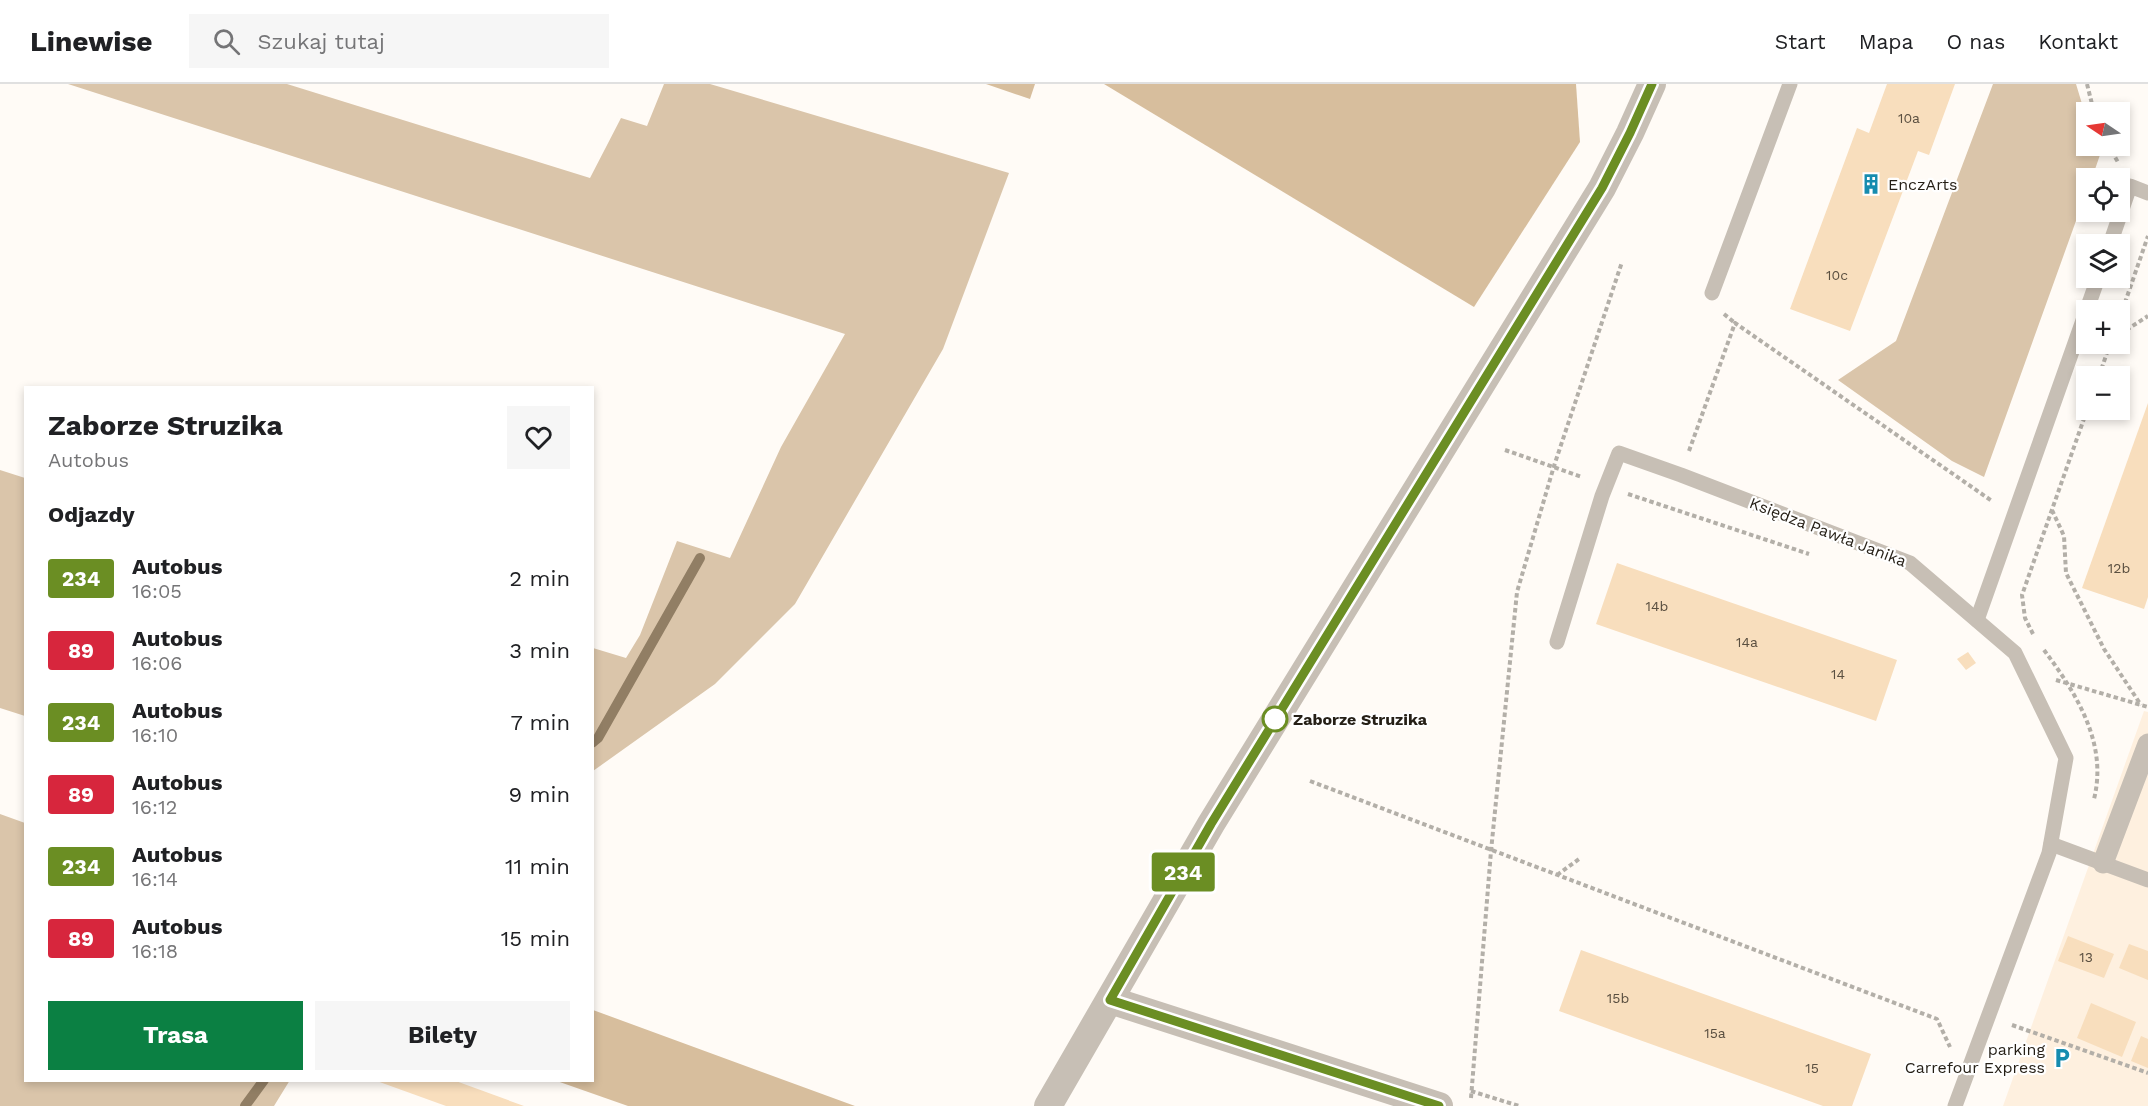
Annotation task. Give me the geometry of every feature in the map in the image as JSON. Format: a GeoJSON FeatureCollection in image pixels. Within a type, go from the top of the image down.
{"type":"FeatureCollection","features":[{"type":"Feature","properties":{"kind":"street"},"geometry":{"type":"LineString","coordinates":[[1048,1106],[1216,814],[1602,188],[1652,84]]}},
{"type":"Feature","properties":{"kind":"street"},"geometry":{"type":"LineString","coordinates":[[2103,863],[2148,744]]}},
{"type":"Feature","properties":{"kind":"street"},"geometry":{"type":"LineString","coordinates":[[1110,1000],[1439,1106]]}},
{"type":"Feature","properties":{"kind":"lane"},"geometry":{"type":"LineString","coordinates":[[1712,293],[1790,84]]}},
{"type":"Feature","properties":{"kind":"lane"},"geometry":{"type":"LineString","coordinates":[[2113,234],[2130,186],[2148,193]]}},
{"type":"Feature","properties":{"kind":"lane"},"geometry":{"type":"LineString","coordinates":[[1977,620],[2094,288]]}},
{"type":"Feature","properties":{"kind":"lane","name":"Księdza Pawła Janika"},"geometry":{"type":"LineString","coordinates":[[1557,642],[1606,486],[1619,453],[1910,562],[2015,653],[2066,758],[2049,853],[1955,1106]]}},
{"type":"Feature","properties":{"kind":"lane"},"geometry":{"type":"LineString","coordinates":[[2051,844],[2148,880]]}},
{"type":"Feature","properties":{"kind":"path"},"geometry":{"type":"LineString","coordinates":[[2087,84],[2092,102]]}},
{"type":"Feature","properties":{"kind":"path"},"geometry":{"type":"LineString","coordinates":[[2126,300],[2148,236]]}},
{"type":"Feature","properties":{"kind":"path"},"geometry":{"type":"LineString","coordinates":[[1470,1106],[1491,850],[1517,592],[1554,466],[1622,262]]}},
{"type":"Feature","properties":{"kind":"path"},"geometry":{"type":"LineString","coordinates":[[2130,328],[2148,316]]}},
{"type":"Feature","properties":{"kind":"path"},"geometry":{"type":"LineString","coordinates":[[1691,445],[1735,323],[2043,534]]}},
{"type":"Feature","properties":{"kind":"path"},"geometry":{"type":"LineString","coordinates":[[2034,635],[2025,618],[2022,595],[2084,420]]}},
{"type":"Feature","properties":{"kind":"path"},"geometry":{"type":"LineString","coordinates":[[1505,450],[1812,555]]}},
{"type":"Feature","properties":{"kind":"path"},"geometry":{"type":"LineString","coordinates":[[2052,510],[2064,536],[2066,573],[2104,649],[2141,705]]}},
{"type":"Feature","properties":{"kind":"path"},"geometry":{"type":"LineString","coordinates":[[2040,644],[2070,684],[2090,725],[2098,761],[2098,786],[2093,804]]}},
{"type":"Feature","properties":{"kind":"path"},"geometry":{"type":"LineString","coordinates":[[2024,671],[2148,707]]}},
{"type":"Feature","properties":{"kind":"path"},"geometry":{"type":"LineString","coordinates":[[1310,781],[1937,1019],[1953,1054],[1957,1043]]}},
{"type":"Feature","properties":{"kind":"path"},"geometry":{"type":"LineString","coordinates":[[1557,875],[1579,859]]}},
{"type":"Feature","properties":{"kind":"path"},"geometry":{"type":"LineString","coordinates":[[2012,1025],[2148,1073]]}},
{"type":"Feature","properties":{"kind":"shaded area"},"geometry":{"type":"Polygon","coordinates":[[[68,84],[287,84],[590,178],[621,118],[647,126],[664,84],[710,84],[1009,173],[943,349],[795,604],[715,684],[594,770],[594,648],[626,658],[640,635],[677,541],[730,558],[781,447],[845,334],[68,84]]]}},
{"type":"Feature","properties":{"kind":"shaded area"},"geometry":{"type":"Polygon","coordinates":[[[986,84],[1035,84],[1030,99],[986,84]]]}},
{"type":"Feature","properties":{"kind":"shaded area"},"geometry":{"type":"Polygon","coordinates":[[[1104,84],[1576,84],[1580,142],[1474,307],[1104,84]]]}},
{"type":"Feature","properties":{"kind":"shaded area"},"geometry":{"type":"Polygon","coordinates":[[[1993,84],[2076,84],[2081,102],[2076,102],[2076,156],[2100,156],[2095,168],[2076,168],[2076,221],[1984,477],[1952,461],[1838,380],[1896,341],[1993,84]]]}},
{"type":"Feature","properties":{"kind":"shaded area"},"geometry":{"type":"Polygon","coordinates":[[[0,470],[24,478],[24,716],[0,708],[0,470]]]}},
{"type":"Feature","properties":{"kind":"shaded area"},"geometry":{"type":"Polygon","coordinates":[[[2144,711],[2148,712],[2148,1106],[2003,1106],[2144,711]]]}},
{"type":"Feature","properties":{"kind":"shaded area"},"geometry":{"type":"Polygon","coordinates":[[[0,814],[24,823],[24,1082],[289,1082],[274,1106],[0,1106],[0,814]]]}},
{"type":"Feature","properties":{"kind":"shaded area"},"geometry":{"type":"Polygon","coordinates":[[[594,1010],[855,1106],[628,1106],[560,1082],[594,1082],[594,1010]]]}},
{"type":"Feature","properties":{"kind":"building"},"geometry":{"type":"Polygon","coordinates":[[[1887,84],[1955,84],[1929,155],[1918,151],[1850,331],[1790,309],[1857,128],[1869,133],[1887,84]]]}},
{"type":"Feature","properties":{"kind":"building"},"geometry":{"type":"Polygon","coordinates":[[[2148,403],[2148,597],[2144,609],[2082,588],[2148,403]]]}},
{"type":"Feature","properties":{"kind":"building"},"geometry":{"type":"Polygon","coordinates":[[[1617,563],[1897,660],[1876,721],[1596,624],[1617,563]]]}},
{"type":"Feature","properties":{"kind":"building"},"geometry":{"type":"Polygon","coordinates":[[[1968,652],[1976,663],[1966,670],[1957,659],[1968,652]]]}},
{"type":"Feature","properties":{"kind":"building"},"geometry":{"type":"Polygon","coordinates":[[[2068,936],[2114,954],[2104,978],[2058,961],[2068,936]]]}},
{"type":"Feature","properties":{"kind":"building"},"geometry":{"type":"Polygon","coordinates":[[[2129,944],[2148,951],[2148,980],[2119,968],[2129,944]]]}},
{"type":"Feature","properties":{"kind":"building"},"geometry":{"type":"Polygon","coordinates":[[[1581,950],[1871,1054],[1852,1106],[1823,1106],[1559,1011],[1581,950]]]}},
{"type":"Feature","properties":{"kind":"building"},"geometry":{"type":"Polygon","coordinates":[[[2091,1003],[2136,1022],[2122,1057],[2077,1038],[2091,1003]]]}},
{"type":"Feature","properties":{"kind":"building"},"geometry":{"type":"Polygon","coordinates":[[[2141,1036],[2148,1039],[2148,1068],[2131,1061],[2141,1036]]]}},
{"type":"Feature","properties":{"kind":"building"},"geometry":{"type":"Polygon","coordinates":[[[380,1082],[458,1082],[524,1106],[446,1106],[380,1082]]]}},
{"type":"Feature","properties":{"kind":"waterway"},"geometry":{"type":"LineString","coordinates":[[594,741],[700,558]]}},
{"type":"Feature","properties":{"kind":"waterway"},"geometry":{"type":"LineString","coordinates":[[245,1106],[263,1082]]}},
{"type":"Feature","properties":{"kind":"bus line","name":"234"},"geometry":{"type":"LineString","coordinates":[[1439,1106],[1110,1000],[1211,824],[1602,188],[1652,84]]}},
{"type":"Feature","properties":{"kind":"place","name":"EnczArts"},"geometry":{"type":"Point","coordinates":[1871,184]}},
{"type":"Feature","properties":{"kind":"place","name":"Zaborze Struzika"},"geometry":{"type":"Point","coordinates":[1275,719]}},
{"type":"Feature","properties":{"kind":"place","name":"parking Carrefour Express"},"geometry":{"type":"Point","coordinates":[2062,1058]}}]}
